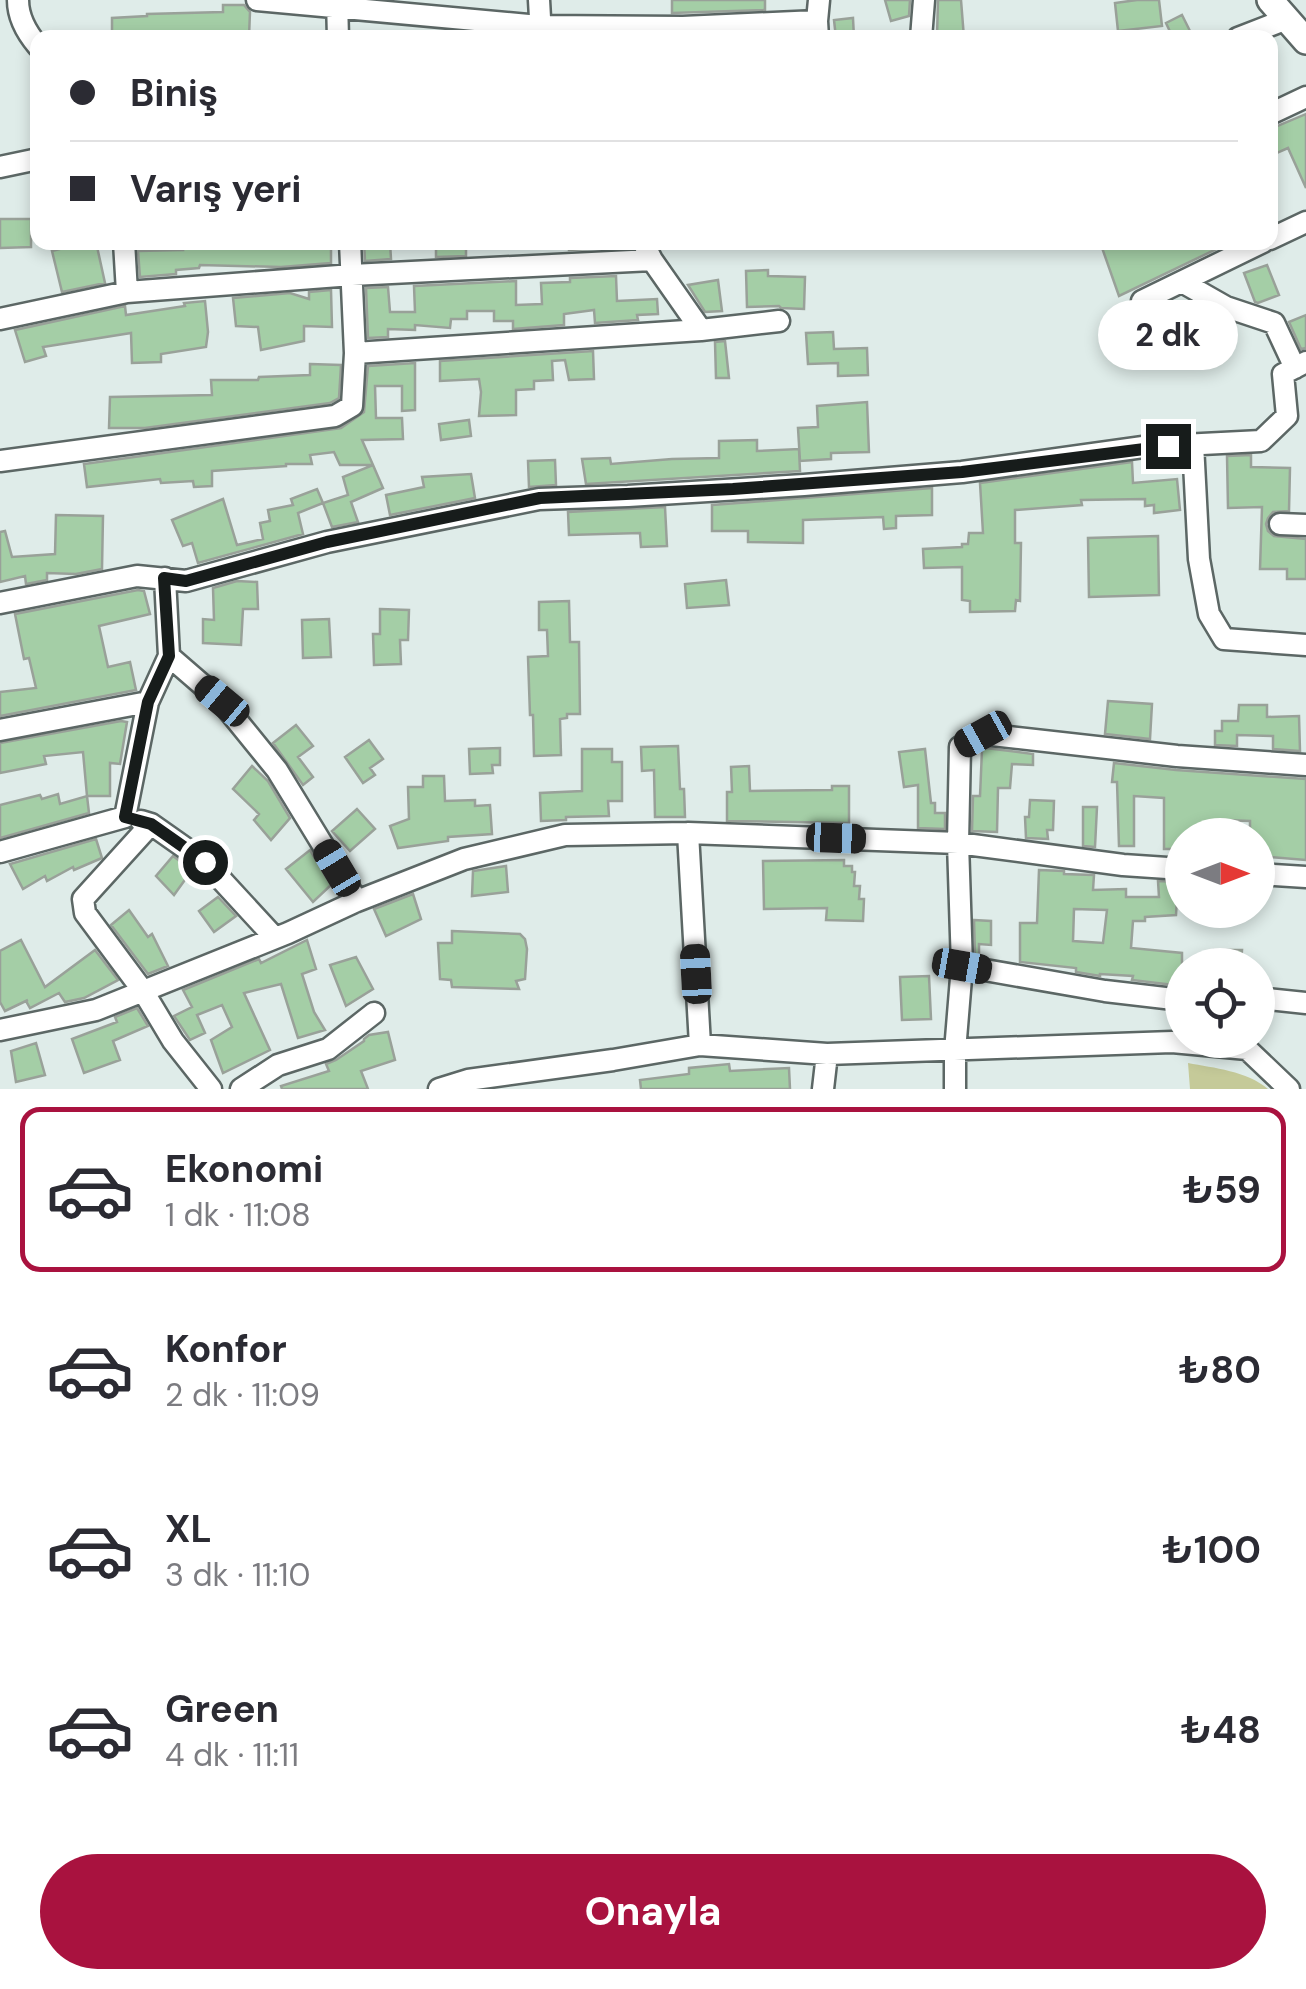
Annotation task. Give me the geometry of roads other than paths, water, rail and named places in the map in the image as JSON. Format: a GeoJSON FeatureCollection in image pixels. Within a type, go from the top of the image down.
{"type":"FeatureCollection","features":[{"type":"Feature","properties":{"kind":"street"},"geometry":{"type":"LineString","coordinates":[[18,0],[18,12],[30,36]]}},
{"type":"Feature","properties":{"kind":"street"},"geometry":{"type":"LineString","coordinates":[[258,0],[337,3],[526,30]]}},
{"type":"Feature","properties":{"kind":"street"},"geometry":{"type":"LineString","coordinates":[[539,0],[540,30]]}},
{"type":"Feature","properties":{"kind":"street"},"geometry":{"type":"LineString","coordinates":[[922,30],[924,0]]}},
{"type":"Feature","properties":{"kind":"street"},"geometry":{"type":"LineString","coordinates":[[337,3],[338,30]]}},
{"type":"Feature","properties":{"kind":"street"},"geometry":{"type":"LineString","coordinates":[[1249,30],[1278,10],[1306,41]]}},
{"type":"Feature","properties":{"kind":"street"},"geometry":{"type":"LineString","coordinates":[[597,30],[818,19]]}},
{"type":"Feature","properties":{"kind":"street"},"geometry":{"type":"LineString","coordinates":[[1278,110],[1306,96]]}},
{"type":"Feature","properties":{"kind":"street"},"geometry":{"type":"LineString","coordinates":[[0,167],[30,161]]}},
{"type":"Feature","properties":{"kind":"street"},"geometry":{"type":"LineString","coordinates":[[1278,236],[1306,222]]}},
{"type":"Feature","properties":{"kind":"street"},"geometry":{"type":"LineString","coordinates":[[124,250],[127,292]]}},
{"type":"Feature","properties":{"kind":"street"},"geometry":{"type":"LineString","coordinates":[[0,461],[335,416],[352,406],[355,353],[350,250]]}},
{"type":"Feature","properties":{"kind":"street"},"geometry":{"type":"LineString","coordinates":[[1142,301],[1248,250]]}},
{"type":"Feature","properties":{"kind":"street"},"geometry":{"type":"LineString","coordinates":[[0,319],[127,292],[510,268],[647,251],[701,330]]}},
{"type":"Feature","properties":{"kind":"street"},"geometry":{"type":"LineString","coordinates":[[0,603],[137,576],[186,581],[327,542],[540,498],[628,496],[942,473],[1143,447],[1261,441],[1296,408],[1284,374],[1300,365],[1274,323],[1226,308],[1182,282]]}},
{"type":"Feature","properties":{"kind":"street"},"geometry":{"type":"LineString","coordinates":[[355,353],[701,330],[779,320]]}},
{"type":"Feature","properties":{"kind":"street"},"geometry":{"type":"LineString","coordinates":[[1193,444],[1199,559],[1209,614],[1224,640],[1306,645]]}},
{"type":"Feature","properties":{"kind":"street"},"geometry":{"type":"LineString","coordinates":[[1280,524],[1306,525]]}},
{"type":"Feature","properties":{"kind":"street"},"geometry":{"type":"LineString","coordinates":[[125,817],[148,702],[169,656],[164,578]]}},
{"type":"Feature","properties":{"kind":"street"},"geometry":{"type":"LineString","coordinates":[[169,656],[222,701],[277,770],[357,900]]}},
{"type":"Feature","properties":{"kind":"street"},"geometry":{"type":"LineString","coordinates":[[0,730],[148,702]]}},
{"type":"Feature","properties":{"kind":"street"},"geometry":{"type":"LineString","coordinates":[[955,1089],[962,966],[960,747],[983,734],[1177,756],[1306,765]]}},
{"type":"Feature","properties":{"kind":"street"},"geometry":{"type":"LineString","coordinates":[[0,852],[125,817],[151,824],[205,862],[276,938]]}},
{"type":"Feature","properties":{"kind":"street"},"geometry":{"type":"LineString","coordinates":[[151,824],[83,899],[85,913],[143,991],[173,1042],[212,1089]]}},
{"type":"Feature","properties":{"kind":"street"},"geometry":{"type":"LineString","coordinates":[[688,832],[700,1045]]}},
{"type":"Feature","properties":{"kind":"street"},"geometry":{"type":"LineString","coordinates":[[0,1030],[96,1010],[464,859],[565,836],[688,832],[958,843],[1165,868]]}},
{"type":"Feature","properties":{"kind":"street"},"geometry":{"type":"LineString","coordinates":[[1275,875],[1306,877]]}},
{"type":"Feature","properties":{"kind":"street"},"geometry":{"type":"LineString","coordinates":[[962,966],[1165,998]]}},
{"type":"Feature","properties":{"kind":"street"},"geometry":{"type":"LineString","coordinates":[[1275,1000],[1306,1003]]}},
{"type":"Feature","properties":{"kind":"street"},"geometry":{"type":"LineString","coordinates":[[242,1089],[278,1065],[328,1049],[374,1013]]}},
{"type":"Feature","properties":{"kind":"street"},"geometry":{"type":"LineString","coordinates":[[439,1089],[468,1080],[700,1045],[827,1054],[1165,1042]]}},
{"type":"Feature","properties":{"kind":"street"},"geometry":{"type":"LineString","coordinates":[[823,1089],[827,1054]]}},
{"type":"Feature","properties":{"kind":"street"},"geometry":{"type":"LineString","coordinates":[[1257,1058],[1289,1089]]}}]}
